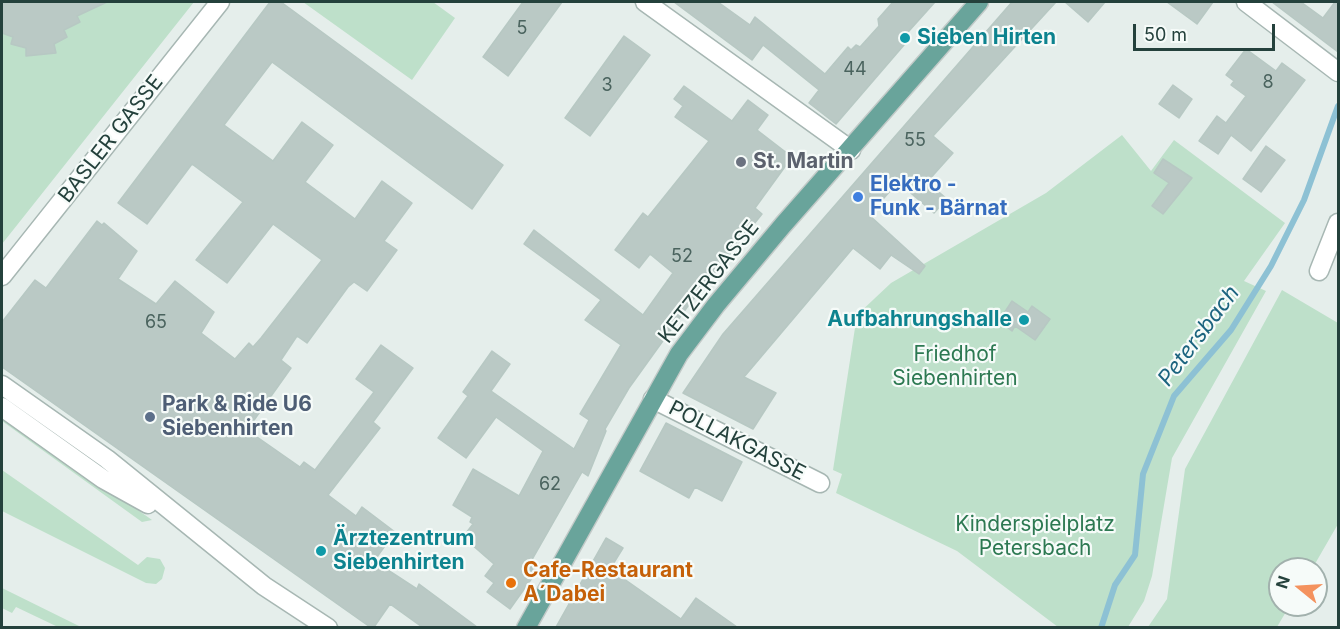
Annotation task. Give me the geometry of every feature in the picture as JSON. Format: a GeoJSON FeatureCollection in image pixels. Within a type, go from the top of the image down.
{"type":"FeatureCollection","features":[{"type":"Feature","properties":{"kind":"main road","name":"KETZERGASSE"},"geometry":{"type":"LineString","coordinates":[[526,627],[679,354],[716,305],[979,2]]}},
{"type":"Feature","properties":{"kind":"street","name":"BASLER GASSE"},"geometry":{"type":"LineString","coordinates":[[2,276],[220,2]]}},
{"type":"Feature","properties":{"kind":"street"},"geometry":{"type":"LineString","coordinates":[[645,2],[851,150]]}},
{"type":"Feature","properties":{"kind":"street"},"geometry":{"type":"LineString","coordinates":[[1245,2],[1338,72]]}},
{"type":"Feature","properties":{"kind":"street"},"geometry":{"type":"LineString","coordinates":[[1319,271],[1338,223]]}},
{"type":"Feature","properties":{"kind":"street"},"geometry":{"type":"LineString","coordinates":[[2,386],[107,459],[264,586],[328,627]]}},
{"type":"Feature","properties":{"kind":"street","name":"POLLAKGASSE"},"geometry":{"type":"LineString","coordinates":[[653,399],[820,483]]}},
{"type":"Feature","properties":{"kind":"street"},"geometry":{"type":"LineString","coordinates":[[2,407],[103,478],[186,525]]}},
{"type":"Feature","properties":{"kind":"green space"},"geometry":{"type":"Polygon","coordinates":[[[2,2],[194,2],[2,244],[2,2]]]}},
{"type":"Feature","properties":{"kind":"green space"},"geometry":{"type":"Polygon","coordinates":[[[303,2],[433,2],[455,18],[412,80],[303,2]]]}},
{"type":"Feature","properties":{"kind":"green space"},"geometry":{"type":"Polygon","coordinates":[[[1122,135],[1151,171],[1174,140],[1285,223],[1244,281],[1266,291],[1172,458],[1152,576],[1144,601],[1128,627],[1058,627],[957,551],[836,493],[842,474],[833,470],[857,315],[891,283],[1046,193],[1122,135]]]}},
{"type":"Feature","properties":{"kind":"green space"},"geometry":{"type":"Polygon","coordinates":[[[1282,290],[1338,323],[1338,524],[1319,557],[1268,557],[1268,617],[1283,617],[1277,627],[1148,627],[1167,599],[1185,469],[1282,290]]]}},
{"type":"Feature","properties":{"kind":"green space"},"geometry":{"type":"Polygon","coordinates":[[[2,414],[152,520],[142,522],[2,421],[2,414]]]}},
{"type":"Feature","properties":{"kind":"green space"},"geometry":{"type":"Polygon","coordinates":[[[2,470],[138,565],[147,557],[160,559],[165,568],[162,579],[156,584],[146,583],[2,511],[2,470]]]}},
{"type":"Feature","properties":{"kind":"green space"},"geometry":{"type":"Polygon","coordinates":[[[2,588],[81,627],[58,627],[16,607],[12,613],[2,608],[2,588]]]}},
{"type":"Feature","properties":{"kind":"building"},"geometry":{"type":"Polygon","coordinates":[[[2,2],[107,2],[77,16],[80,22],[64,30],[67,37],[54,44],[56,53],[26,56],[26,48],[11,44],[13,37],[2,33],[2,2]]]}},
{"type":"Feature","properties":{"kind":"building"},"geometry":{"type":"Polygon","coordinates":[[[270,2],[281,2],[503,165],[472,209],[272,62],[224,125],[273,161],[302,122],[333,145],[305,182],[355,219],[382,181],[412,203],[384,241],[397,250],[367,291],[354,282],[348,287],[307,343],[297,336],[281,360],[291,368],[247,430],[300,467],[304,462],[315,470],[374,392],[356,379],[381,345],[413,368],[373,422],[380,428],[328,495],[356,516],[362,507],[395,532],[374,561],[417,589],[419,584],[477,627],[422,627],[390,604],[374,627],[370,627],[2,367],[2,322],[35,280],[46,288],[97,221],[102,225],[104,223],[137,251],[118,279],[156,304],[175,281],[214,312],[201,333],[235,359],[249,343],[253,347],[261,338],[322,260],[273,224],[227,283],[196,260],[243,202],[192,164],[147,224],[118,203],[270,2]]]}},
{"type":"Feature","properties":{"kind":"building"},"geometry":{"type":"Polygon","coordinates":[[[523,2],[562,2],[508,76],[483,57],[523,2]]]}},
{"type":"Feature","properties":{"kind":"building"},"geometry":{"type":"Polygon","coordinates":[[[674,2],[718,2],[750,25],[755,17],[825,74],[848,47],[851,50],[856,45],[860,47],[879,26],[878,19],[893,2],[935,2],[900,41],[904,45],[836,124],[809,103],[819,90],[763,45],[752,60],[674,2]]]}},
{"type":"Feature","properties":{"kind":"building"},"geometry":{"type":"Polygon","coordinates":[[[1012,2],[1056,2],[933,136],[953,153],[927,182],[947,199],[934,213],[898,182],[869,215],[925,266],[919,274],[891,255],[880,269],[853,248],[744,377],[776,393],[753,429],[683,393],[723,334],[1012,2]]]}},
{"type":"Feature","properties":{"kind":"building"},"geometry":{"type":"Polygon","coordinates":[[[1065,2],[1105,2],[1088,22],[1065,2]]]}},
{"type":"Feature","properties":{"kind":"building"},"geometry":{"type":"Polygon","coordinates":[[[1167,2],[1213,2],[1197,24],[1167,2]]]}},
{"type":"Feature","properties":{"kind":"building"},"geometry":{"type":"Polygon","coordinates":[[[1272,2],[1301,2],[1323,18],[1335,2],[1338,2],[1338,52],[1272,2]]]}},
{"type":"Feature","properties":{"kind":"building"},"geometry":{"type":"Polygon","coordinates":[[[624,36],[650,55],[590,136],[565,118],[624,36]]]}},
{"type":"Feature","properties":{"kind":"building"},"geometry":{"type":"Polygon","coordinates":[[[1246,49],[1276,71],[1282,63],[1305,80],[1251,151],[1231,135],[1218,154],[1199,141],[1217,116],[1226,123],[1246,96],[1231,85],[1234,81],[1226,75],[1246,49]]]}},
{"type":"Feature","properties":{"kind":"building"},"geometry":{"type":"Polygon","coordinates":[[[1173,85],[1192,99],[1179,118],[1159,104],[1173,85]]]}},
{"type":"Feature","properties":{"kind":"building"},"geometry":{"type":"Polygon","coordinates":[[[684,86],[732,121],[748,100],[768,115],[757,130],[792,157],[755,208],[762,214],[688,306],[629,388],[605,429],[588,476],[582,472],[529,565],[537,571],[510,609],[487,592],[494,583],[485,576],[494,564],[463,537],[473,524],[470,522],[472,517],[453,505],[473,469],[519,496],[543,451],[496,417],[466,458],[438,438],[468,396],[463,392],[492,351],[510,364],[491,391],[574,449],[589,420],[580,414],[621,345],[585,320],[601,300],[524,244],[534,230],[643,315],[673,273],[650,254],[639,268],[615,250],[643,213],[648,217],[709,141],[675,117],[683,106],[674,99],[684,86]]]}},
{"type":"Feature","properties":{"kind":"building"},"geometry":{"type":"Polygon","coordinates":[[[1266,146],[1285,160],[1261,192],[1243,179],[1266,146]]]}},
{"type":"Feature","properties":{"kind":"building"},"geometry":{"type":"Polygon","coordinates":[[[1163,159],[1192,178],[1163,214],[1152,206],[1169,183],[1154,173],[1163,159]]]}},
{"type":"Feature","properties":{"kind":"building","name":"Aufbahrungshalle"},"geometry":{"type":"Polygon","coordinates":[[[1012,301],[1028,312],[1032,306],[1050,319],[1035,340],[1015,326],[1012,331],[999,321],[1012,301]]]}},
{"type":"Feature","properties":{"kind":"building"},"geometry":{"type":"Polygon","coordinates":[[[666,423],[742,462],[722,501],[695,487],[689,498],[640,471],[666,423]]]}},
{"type":"Feature","properties":{"kind":"building"},"geometry":{"type":"Polygon","coordinates":[[[606,538],[623,548],[610,569],[681,619],[696,598],[737,627],[556,627],[606,538]]]}},
{"type":"Feature","properties":{"kind":"waterway","name":"Petersbach"},"geometry":{"type":"LineString","coordinates":[[1101,628],[1115,585],[1135,555],[1143,474],[1174,396],[1231,330],[1271,266],[1304,200],[1338,106]]}},
{"type":"Feature","properties":{"kind":"place","name":"Sieben Hirten"},"geometry":{"type":"Point","coordinates":[905,38]}},
{"type":"Feature","properties":{"kind":"place","name":"St. Martin"},"geometry":{"type":"Point","coordinates":[741,162]}},
{"type":"Feature","properties":{"kind":"place","name":"Elektro - Funk - Bärnat"},"geometry":{"type":"Point","coordinates":[858,197]}},
{"type":"Feature","properties":{"kind":"place","name":"Aufbahrungshalle"},"geometry":{"type":"Point","coordinates":[1024,320]}},
{"type":"Feature","properties":{"kind":"place","name":"Park & Ride U6 Siebenhirten"},"geometry":{"type":"Point","coordinates":[150,417]}},
{"type":"Feature","properties":{"kind":"place","name":"Ärztezentrum Siebenhirten"},"geometry":{"type":"Point","coordinates":[321,551]}},
{"type":"Feature","properties":{"kind":"place","name":"Cafe-Restaurant A´Dabei"},"geometry":{"type":"Point","coordinates":[511,583]}},
{"type":"Feature","properties":{"kind":"park label","name":"Friedhof Siebenhirten"},"geometry":{"type":"Point","coordinates":[955,367]}},
{"type":"Feature","properties":{"kind":"park label","name":"Kinderspielplatz Petersbach"},"geometry":{"type":"Point","coordinates":[1035,537]}}]}
